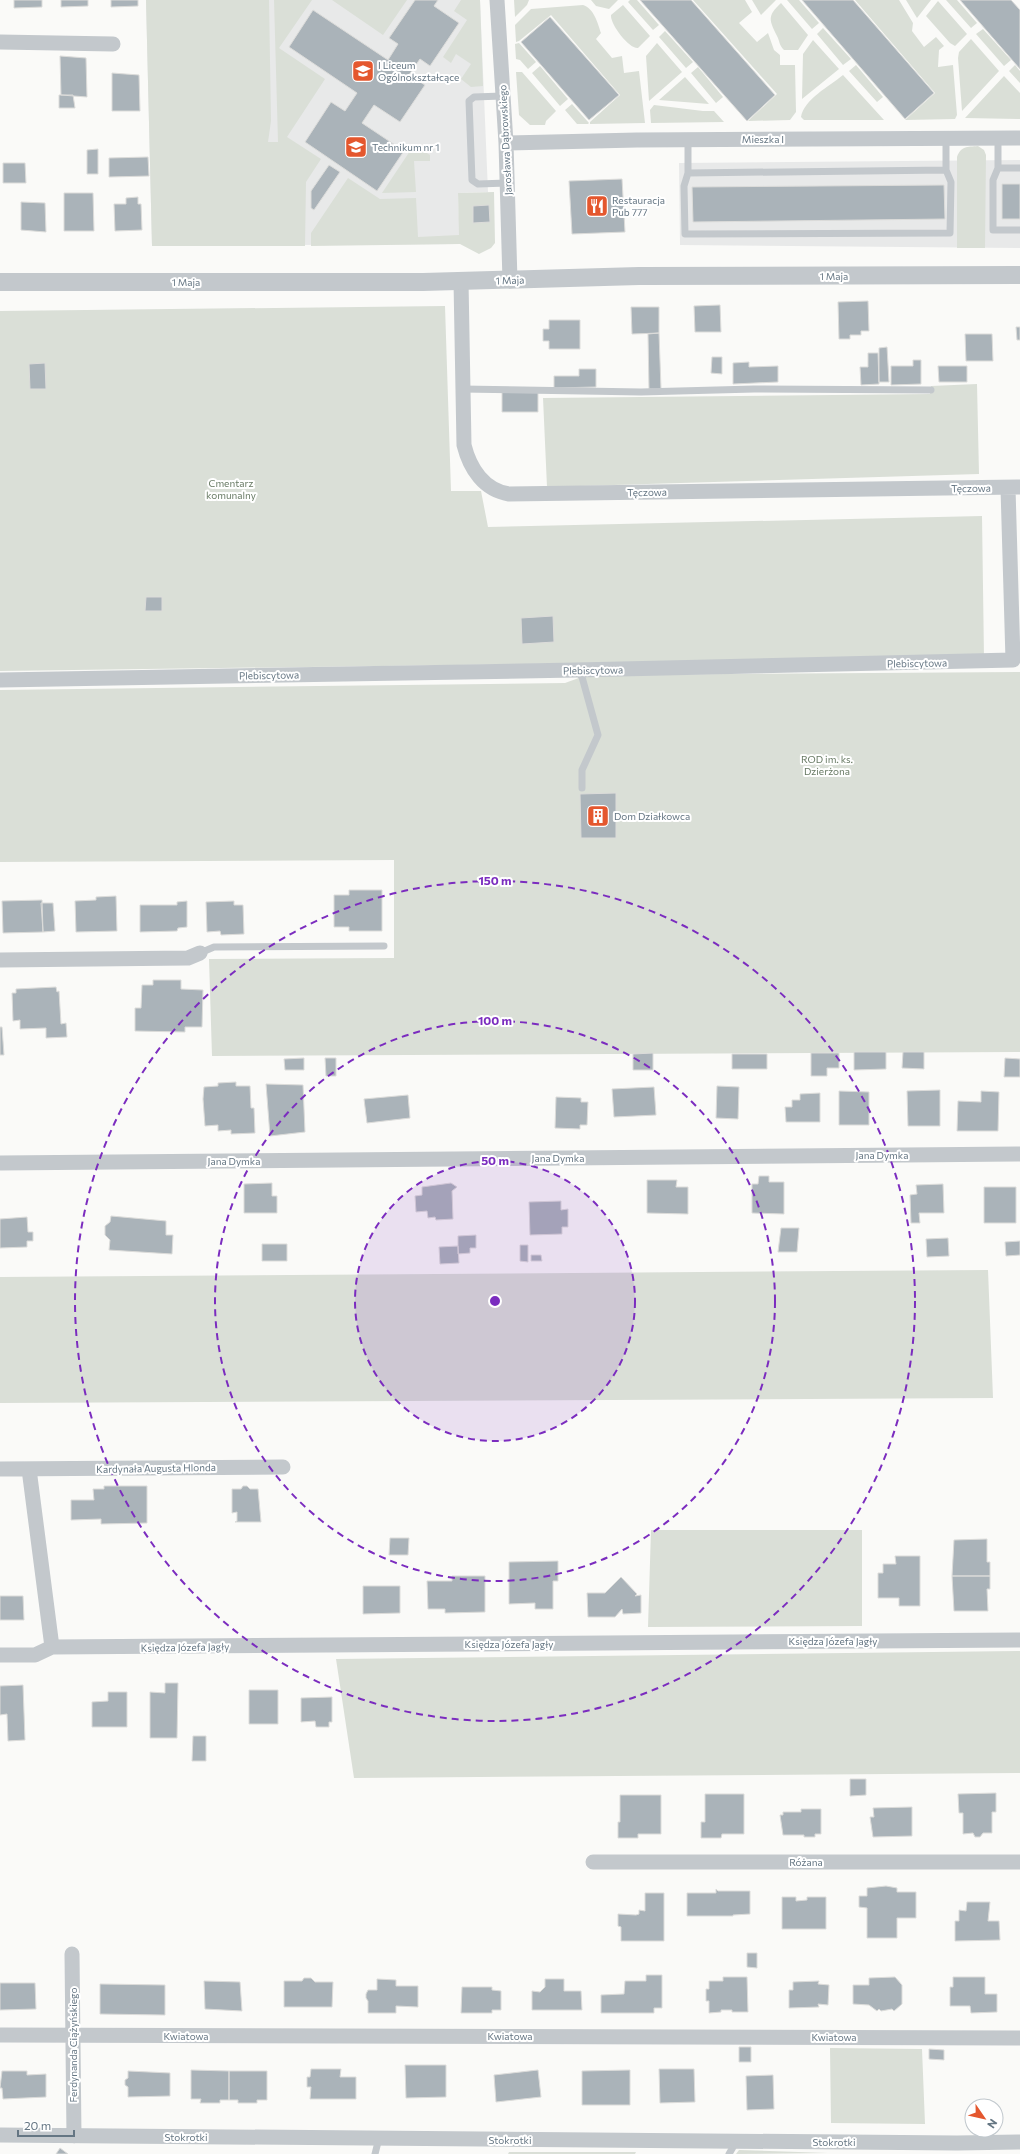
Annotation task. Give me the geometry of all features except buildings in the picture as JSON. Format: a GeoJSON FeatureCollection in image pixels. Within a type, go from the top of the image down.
{"type":"FeatureCollection","features":[{"type":"Feature","properties":{"kind":"street","name":"Jarosława Dąbrowskiego"},"geometry":{"type":"LineString","coordinates":[[497,0],[506,143],[510,281]]}},
{"type":"Feature","properties":{"kind":"street"},"geometry":{"type":"LineString","coordinates":[[0,42],[113,44]]}},
{"type":"Feature","properties":{"kind":"street","name":"Mieszka I"},"geometry":{"type":"LineString","coordinates":[[506,143],[688,140],[1020,138]]}},
{"type":"Feature","properties":{"kind":"street","name":"1 Maja"},"geometry":{"type":"LineString","coordinates":[[0,282],[510,281],[639,276],[1020,275]]}},
{"type":"Feature","properties":{"kind":"street","name":"Tęczowa"},"geometry":{"type":"LineString","coordinates":[[461,281],[464,439],[468,459],[472,468],[492,489],[504,493],[1014,488]]}},
{"type":"Feature","properties":{"kind":"street","name":"Plebiscytowa"},"geometry":{"type":"LineString","coordinates":[[0,680],[576,670],[1013,660],[1014,488]]}},
{"type":"Feature","properties":{"kind":"street"},"geometry":{"type":"LineString","coordinates":[[0,960],[188,958],[200,953]]}},
{"type":"Feature","properties":{"kind":"street","name":"Jana Dymka"},"geometry":{"type":"LineString","coordinates":[[0,1163],[1020,1154]]}},
{"type":"Feature","properties":{"kind":"street","name":"Kardynała Augusta Hlonda"},"geometry":{"type":"LineString","coordinates":[[0,1469],[283,1467]]}},
{"type":"Feature","properties":{"kind":"street"},"geometry":{"type":"LineString","coordinates":[[29,1469],[52,1647]]}},
{"type":"Feature","properties":{"kind":"street","name":"Księdza Józefa Jagły"},"geometry":{"type":"LineString","coordinates":[[0,1655],[35,1655],[52,1647],[1020,1640]]}},
{"type":"Feature","properties":{"kind":"street","name":"Różana"},"geometry":{"type":"LineString","coordinates":[[593,1862],[1020,1862]]}},
{"type":"Feature","properties":{"kind":"street","name":"Ferdynanda Ciążyńskiego"},"geometry":{"type":"LineString","coordinates":[[72,1954],[74,2136]]}},
{"type":"Feature","properties":{"kind":"street","name":"Kwiatowa"},"geometry":{"type":"LineString","coordinates":[[0,2035],[1020,2038]]}},
{"type":"Feature","properties":{"kind":"street","name":"Stokrotki"},"geometry":{"type":"LineString","coordinates":[[0,2135],[379,2138],[733,2148],[957,2149],[1020,2142]]}},
{"type":"Feature","properties":{"kind":"lane"},"geometry":{"type":"LineString","coordinates":[[502,96],[474,97],[469,101],[472,180],[478,184],[507,183]]}},
{"type":"Feature","properties":{"kind":"lane"},"geometry":{"type":"LineString","coordinates":[[688,140],[688,173],[684,186],[684,234],[950,233],[951,182],[946,170],[946,138]]}},
{"type":"Feature","properties":{"kind":"lane"},"geometry":{"type":"LineString","coordinates":[[998,138],[998,168],[993,180],[993,230],[1020,230]]}},
{"type":"Feature","properties":{"kind":"lane"},"geometry":{"type":"LineString","coordinates":[[998,168],[1020,168]]}},
{"type":"Feature","properties":{"kind":"lane"},"geometry":{"type":"LineString","coordinates":[[688,173],[946,170]]}},
{"type":"Feature","properties":{"kind":"lane"},"geometry":{"type":"LineString","coordinates":[[462,389],[641,392],[754,389],[931,390]]}},
{"type":"Feature","properties":{"kind":"lane"},"geometry":{"type":"LineString","coordinates":[[576,670],[582,676],[598,735],[582,770],[582,788]]}},
{"type":"Feature","properties":{"kind":"lane"},"geometry":{"type":"LineString","coordinates":[[200,953],[214,947],[384,946]]}},
{"type":"Feature","properties":{"kind":"lane"},"geometry":{"type":"LineString","coordinates":[[375,2154],[379,2138]]}},
{"type":"Feature","properties":{"kind":"shaded area"},"geometry":{"type":"Polygon","coordinates":[[[146,0],[480,0],[488,192],[458,193],[460,244],[152,246],[146,0]]]}},
{"type":"Feature","properties":{"kind":"shaded area"},"geometry":{"type":"Polygon","coordinates":[[[1020,160],[1020,248],[680,245],[679,163],[1020,160]]]}},
{"type":"Feature","properties":{"kind":"green space"},"geometry":{"type":"Polygon","coordinates":[[[146,0],[269,0],[271,121],[268,142],[278,142],[274,0],[312,0],[279,48],[325,79],[287,137],[321,159],[306,182],[305,246],[152,246],[146,0]]]}},
{"type":"Feature","properties":{"kind":"green space"},"geometry":{"type":"Polygon","coordinates":[[[332,0],[407,0],[383,35],[332,0]]]}},
{"type":"Feature","properties":{"kind":"green space"},"geometry":{"type":"Polygon","coordinates":[[[461,0],[480,0],[483,86],[471,87],[461,79],[471,64],[456,54],[451,63],[443,57],[467,20],[454,11],[461,0]]]}},
{"type":"Feature","properties":{"kind":"green space"},"geometry":{"type":"Polygon","coordinates":[[[514,0],[529,0],[527,5],[515,17],[514,0]]]}},
{"type":"Feature","properties":{"kind":"green space"},"geometry":{"type":"Polygon","coordinates":[[[591,0],[618,0],[609,9],[596,6],[591,0]]]}},
{"type":"Feature","properties":{"kind":"green space"},"geometry":{"type":"Polygon","coordinates":[[[630,0],[637,0],[659,25],[653,30],[628,2],[630,0]]]}},
{"type":"Feature","properties":{"kind":"green space"},"geometry":{"type":"Polygon","coordinates":[[[693,0],[745,0],[752,12],[739,23],[757,42],[768,33],[774,50],[780,55],[780,65],[795,65],[796,112],[790,120],[748,121],[777,94],[693,0]]]}},
{"type":"Feature","properties":{"kind":"green space"},"geometry":{"type":"Polygon","coordinates":[[[752,0],[776,0],[761,15],[752,0]]]}},
{"type":"Feature","properties":{"kind":"green space"},"geometry":{"type":"Polygon","coordinates":[[[787,0],[799,0],[819,23],[812,29],[787,0]]]}},
{"type":"Feature","properties":{"kind":"green space"},"geometry":{"type":"Polygon","coordinates":[[[855,0],[899,0],[913,23],[912,31],[924,47],[936,37],[944,46],[939,50],[938,67],[953,65],[957,115],[955,119],[905,120],[935,93],[855,0]]]}},
{"type":"Feature","properties":{"kind":"green space"},"geometry":{"type":"Polygon","coordinates":[[[906,0],[931,0],[917,18],[906,0]]]}},
{"type":"Feature","properties":{"kind":"green space"},"geometry":{"type":"Polygon","coordinates":[[[946,0],[957,0],[977,23],[971,28],[946,0]]]}},
{"type":"Feature","properties":{"kind":"green space"},"geometry":{"type":"Polygon","coordinates":[[[938,1],[967,34],[955,46],[950,43],[926,16],[938,1]]]}},
{"type":"Feature","properties":{"kind":"green space"},"geometry":{"type":"Polygon","coordinates":[[[781,3],[808,35],[798,50],[784,50],[780,45],[772,26],[771,15],[776,7],[781,3]]]}},
{"type":"Feature","properties":{"kind":"green space"},"geometry":{"type":"Polygon","coordinates":[[[583,5],[590,9],[597,21],[601,33],[596,39],[612,58],[622,56],[624,73],[639,71],[645,123],[590,124],[590,122],[620,95],[551,15],[516,42],[515,25],[531,9],[583,5]]]}},
{"type":"Feature","properties":{"kind":"green space"},"geometry":{"type":"Polygon","coordinates":[[[623,5],[650,36],[638,48],[630,45],[625,40],[617,30],[612,19],[611,15],[623,5]]]}},
{"type":"Feature","properties":{"kind":"green space"},"geometry":{"type":"Polygon","coordinates":[[[823,28],[851,59],[843,65],[817,34],[823,28]]]}},
{"type":"Feature","properties":{"kind":"green space"},"geometry":{"type":"Polygon","coordinates":[[[983,29],[1011,60],[1004,66],[976,34],[983,29]]]}},
{"type":"Feature","properties":{"kind":"green space"},"geometry":{"type":"Polygon","coordinates":[[[665,31],[693,62],[686,68],[659,37],[665,31]]]}},
{"type":"Feature","properties":{"kind":"green space"},"geometry":{"type":"Polygon","coordinates":[[[971,39],[999,71],[962,111],[958,58],[959,52],[971,39]]]}},
{"type":"Feature","properties":{"kind":"green space"},"geometry":{"type":"Polygon","coordinates":[[[813,40],[839,69],[802,99],[803,54],[813,40]]]}},
{"type":"Feature","properties":{"kind":"green space"},"geometry":{"type":"Polygon","coordinates":[[[519,43],[536,62],[528,69],[520,60],[516,59],[515,44],[519,43]]]}},
{"type":"Feature","properties":{"kind":"green space"},"geometry":{"type":"Polygon","coordinates":[[[657,43],[682,72],[649,101],[646,56],[657,43]]]}},
{"type":"Feature","properties":{"kind":"green space"},"geometry":{"type":"Polygon","coordinates":[[[856,65],[883,97],[877,102],[849,71],[856,65]]]}},
{"type":"Feature","properties":{"kind":"green space"},"geometry":{"type":"Polygon","coordinates":[[[1015,65],[1020,71],[1020,83],[1009,71],[1015,65]]]}},
{"type":"Feature","properties":{"kind":"green space"},"geometry":{"type":"Polygon","coordinates":[[[540,66],[568,99],[560,106],[532,73],[540,66]]]}},
{"type":"Feature","properties":{"kind":"green space"},"geometry":{"type":"Polygon","coordinates":[[[698,67],[723,97],[716,103],[691,73],[698,67]]]}},
{"type":"Feature","properties":{"kind":"green space"},"geometry":{"type":"Polygon","coordinates":[[[516,72],[522,72],[556,111],[546,121],[545,125],[530,125],[519,115],[516,72]]]}},
{"type":"Feature","properties":{"kind":"green space"},"geometry":{"type":"Polygon","coordinates":[[[843,75],[884,120],[804,120],[801,117],[807,104],[818,93],[843,75]]]}},
{"type":"Feature","properties":{"kind":"green space"},"geometry":{"type":"Polygon","coordinates":[[[1004,76],[1020,93],[1020,119],[965,118],[1004,76]]]}},
{"type":"Feature","properties":{"kind":"green space"},"geometry":{"type":"Polygon","coordinates":[[[685,77],[709,104],[659,100],[685,77]]]}},
{"type":"Feature","properties":{"kind":"green space"},"geometry":{"type":"Polygon","coordinates":[[[572,104],[589,123],[588,124],[577,124],[565,110],[572,104]]]}},
{"type":"Feature","properties":{"kind":"green space"},"geometry":{"type":"Polygon","coordinates":[[[654,105],[714,111],[724,122],[651,123],[650,110],[654,105]]]}},
{"type":"Feature","properties":{"kind":"green space"},"geometry":{"type":"Polygon","coordinates":[[[414,145],[430,155],[430,161],[414,161],[416,192],[382,193],[414,145]]]}},
{"type":"Feature","properties":{"kind":"green space"},"geometry":{"type":"Polygon","coordinates":[[[978,146],[984,150],[986,155],[985,248],[957,248],[957,157],[963,149],[978,146]]]}},
{"type":"Feature","properties":{"kind":"green space"},"geometry":{"type":"Polygon","coordinates":[[[348,178],[380,199],[416,198],[418,237],[459,235],[458,193],[494,192],[495,243],[491,248],[479,254],[460,244],[311,246],[311,233],[348,178]],[[473,206],[473,222],[489,206],[473,206]]]}},
{"type":"Feature","properties":{"kind":"green space","name":"Cmentarz komunalny"},"geometry":{"type":"Polygon","coordinates":[[[445,306],[451,491],[481,491],[488,527],[982,516],[984,658],[0,671],[0,311],[445,306]]]}},
{"type":"Feature","properties":{"kind":"green space"},"geometry":{"type":"Polygon","coordinates":[[[977,384],[979,474],[547,487],[543,398],[930,394],[931,386],[977,384]]]}},
{"type":"Feature","properties":{"kind":"green space","name":"ROD im. ks. Dzierżona"},"geometry":{"type":"Polygon","coordinates":[[[1020,672],[1020,1052],[212,1056],[209,959],[394,958],[394,860],[0,862],[0,690],[565,683],[587,675],[1020,672]]]}},
{"type":"Feature","properties":{"kind":"green space"},"geometry":{"type":"Polygon","coordinates":[[[988,1270],[993,1398],[0,1403],[0,1277],[988,1270]]]}},
{"type":"Feature","properties":{"kind":"green space"},"geometry":{"type":"Polygon","coordinates":[[[651,1530],[862,1530],[862,1626],[648,1627],[651,1530]]]}},
{"type":"Feature","properties":{"kind":"green space"},"geometry":{"type":"Polygon","coordinates":[[[1020,1651],[1020,1773],[354,1778],[336,1659],[1020,1651]]]}},
{"type":"Feature","properties":{"kind":"green space"},"geometry":{"type":"Polygon","coordinates":[[[830,2048],[922,2049],[925,2124],[831,2123],[830,2048]]]}},
{"type":"Feature","properties":{"kind":"green space"},"geometry":{"type":"Polygon","coordinates":[[[739,2150],[828,2153],[736,2154],[739,2150]]]}},
{"type":"Feature","properties":{"kind":"green space"},"geometry":{"type":"Polygon","coordinates":[[[509,2152],[636,2152],[635,2154],[508,2154],[509,2152]]]}},
{"type":"Feature","properties":{"kind":"place","name":"I Liceum Ogólnokształcące"},"geometry":{"type":"Point","coordinates":[363,71]}},
{"type":"Feature","properties":{"kind":"place","name":"Technikum nr 1"},"geometry":{"type":"Point","coordinates":[356,147]}},
{"type":"Feature","properties":{"kind":"place","name":"Restauracja Pub 777"},"geometry":{"type":"Point","coordinates":[597,206]}},
{"type":"Feature","properties":{"kind":"place","name":"Dom Działkowca"},"geometry":{"type":"Point","coordinates":[598,816]}}]}
